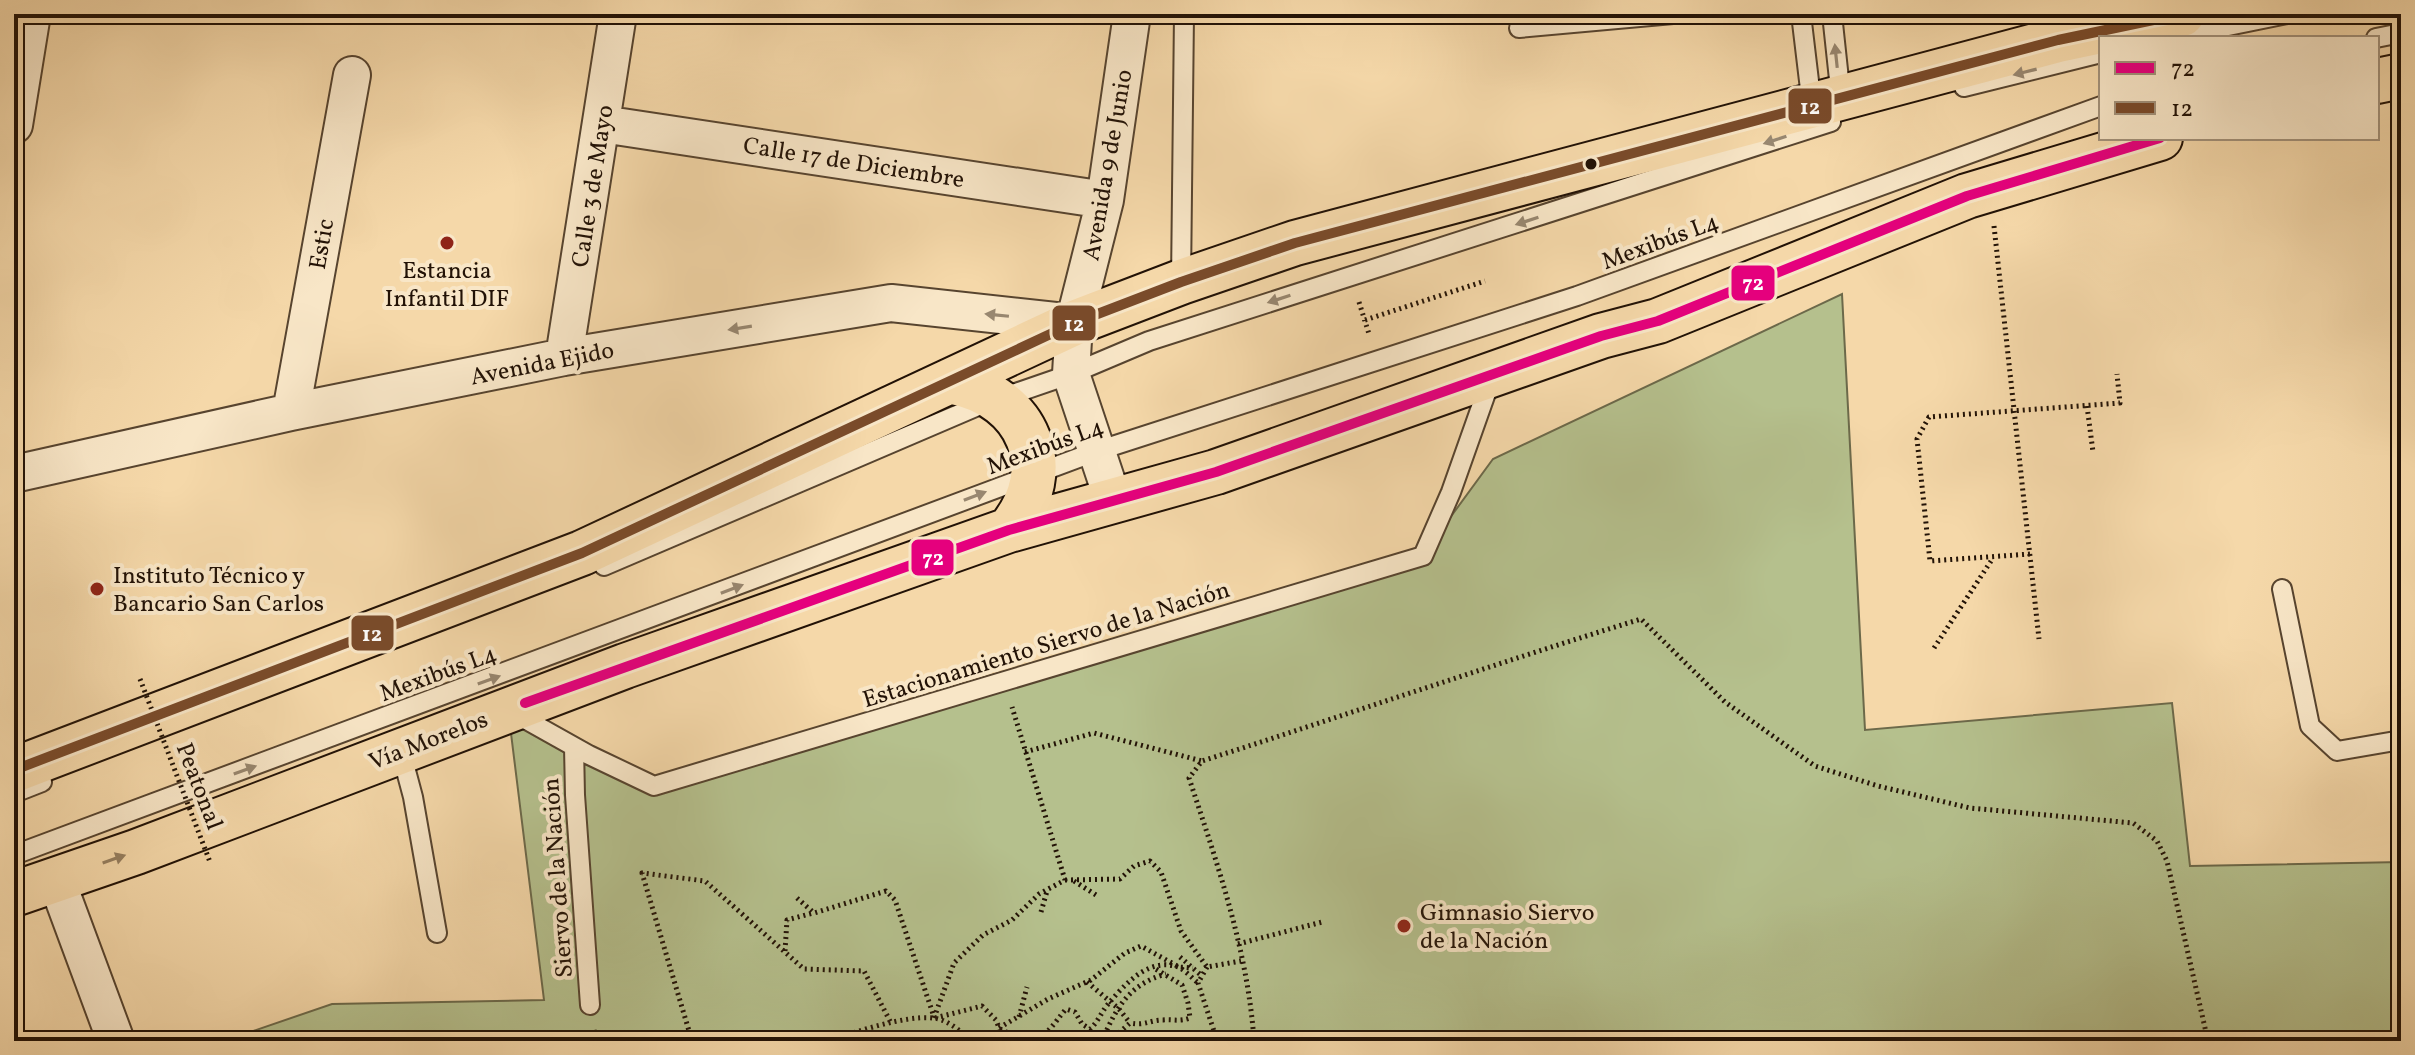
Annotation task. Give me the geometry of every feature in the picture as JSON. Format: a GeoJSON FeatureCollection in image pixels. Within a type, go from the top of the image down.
{"type":"FeatureCollection","features":[{"type":"Feature","properties":{"kind":"main road"},"geometry":{"type":"LineString","coordinates":[[14,770],[582,553],[1074,323],[1181,282],[1295,243],[1836,106],[2098,33],[2182,14]]}},
{"type":"Feature","properties":{"kind":"main road"},"geometry":{"type":"LineString","coordinates":[[2379,81],[2401,76]]}},
{"type":"Feature","properties":{"kind":"main road","name":"Vía Morelos"},"geometry":{"type":"LineString","coordinates":[[14,894],[136,852],[508,709],[1009,530],[1216,472],[1601,336],[1658,321],[1967,196],[2153,140]]}},
{"type":"Feature","properties":{"kind":"main road"},"geometry":{"type":"LineString","coordinates":[[953,382],[974,386],[998,399],[1022,424],[1030,443],[1033,474],[1029,499],[1021,516],[1009,530]]}},
{"type":"Feature","properties":{"kind":"street"},"geometry":{"type":"LineString","coordinates":[[14,125],[32,14]]}},
{"type":"Feature","properties":{"kind":"street","name":"Calle 3 de Mayo"},"geometry":{"type":"LineString","coordinates":[[564,357],[618,14]]}},
{"type":"Feature","properties":{"kind":"street","name":"Avenida 9 de Junio"},"geometry":{"type":"LineString","coordinates":[[1113,500],[1071,374],[1074,323],[1105,200],[1132,14]]}},
{"type":"Feature","properties":{"kind":"street","name":"Estic"},"geometry":{"type":"LineString","coordinates":[[291,412],[352,75]]}},
{"type":"Feature","properties":{"kind":"street","name":"Calle 17 de Diciembre"},"geometry":{"type":"LineString","coordinates":[[602,124],[1105,200]]}},
{"type":"Feature","properties":{"kind":"street","name":"Avenida Ejido"},"geometry":{"type":"LineString","coordinates":[[14,474],[291,412],[564,357],[891,303],[1074,323]]}},
{"type":"Feature","properties":{"kind":"street"},"geometry":{"type":"LineString","coordinates":[[56,879],[116,1041]]}},
{"type":"Feature","properties":{"kind":"lane"},"geometry":{"type":"LineString","coordinates":[[1181,282],[1184,14]]}},
{"type":"Feature","properties":{"kind":"lane"},"geometry":{"type":"LineString","coordinates":[[1519,28],[1673,14]]}},
{"type":"Feature","properties":{"kind":"lane"},"geometry":{"type":"LineString","coordinates":[[1801,14],[1836,106]]}},
{"type":"Feature","properties":{"kind":"lane"},"geometry":{"type":"LineString","coordinates":[[1832,14],[1836,106]]}},
{"type":"Feature","properties":{"kind":"lane"},"geometry":{"type":"LineString","coordinates":[[2179,36],[2287,14]]}},
{"type":"Feature","properties":{"kind":"lane"},"geometry":{"type":"LineString","coordinates":[[1947,92],[2098,33]]}},
{"type":"Feature","properties":{"kind":"lane"},"geometry":{"type":"LineString","coordinates":[[2379,37],[2401,33]]}},
{"type":"Feature","properties":{"kind":"lane"},"geometry":{"type":"LineString","coordinates":[[590,572],[998,399],[1071,374],[1149,341],[1351,276],[1836,106]]}},
{"type":"Feature","properties":{"kind":"lane","name":"Mexibús L4"},"geometry":{"type":"LineString","coordinates":[[14,855],[1097,451],[1606,286],[2099,107]]}},
{"type":"Feature","properties":{"kind":"lane","name":"Estacionamiento Siervo de la Nación"},"geometry":{"type":"LineString","coordinates":[[508,709],[574,747],[654,786],[1423,556],[1451,492],[1492,374]]}},
{"type":"Feature","properties":{"kind":"lane"},"geometry":{"type":"LineString","coordinates":[[2282,589],[2310,726],[2337,751],[2401,740]]}},
{"type":"Feature","properties":{"kind":"lane","name":"Siervo de la Nación"},"geometry":{"type":"LineString","coordinates":[[574,747],[590,1005]]}},
{"type":"Feature","properties":{"kind":"lane"},"geometry":{"type":"LineString","coordinates":[[401,750],[413,797],[437,933]]}},
{"type":"Feature","properties":{"kind":"lane"},"geometry":{"type":"LineString","coordinates":[[14,793],[62,775]]}},
{"type":"Feature","properties":{"kind":"path"},"geometry":{"type":"LineString","coordinates":[[1989,189],[2039,639]]}},
{"type":"Feature","properties":{"kind":"path"},"geometry":{"type":"LineString","coordinates":[[1351,276],[1377,361]]}},
{"type":"Feature","properties":{"kind":"path"},"geometry":{"type":"LineString","coordinates":[[1365,320],[1485,281]]}},
{"type":"Feature","properties":{"kind":"path"},"geometry":{"type":"LineString","coordinates":[[2030,554],[1930,561],[1917,439],[1929,417],[2120,403],[2117,374]]}},
{"type":"Feature","properties":{"kind":"path"},"geometry":{"type":"LineString","coordinates":[[2087,406],[2093,452]]}},
{"type":"Feature","properties":{"kind":"path"},"geometry":{"type":"LineString","coordinates":[[1934,648],[1994,557]]}},
{"type":"Feature","properties":{"kind":"path"},"geometry":{"type":"LineString","coordinates":[[1025,752],[1094,733],[1202,761],[1471,671],[1641,619],[1725,702],[1815,766],[1878,786],[1970,808],[2133,823],[2157,841],[2167,861],[2208,1041]]}},
{"type":"Feature","properties":{"kind":"path","name":"Peatonal"},"geometry":{"type":"LineString","coordinates":[[140,679],[210,862]]}},
{"type":"Feature","properties":{"kind":"path"},"geometry":{"type":"LineString","coordinates":[[1004,681],[1065,880]]}},
{"type":"Feature","properties":{"kind":"path"},"geometry":{"type":"LineString","coordinates":[[1202,761],[1189,778],[1231,907],[1253,1020],[1254,1041]]}},
{"type":"Feature","properties":{"kind":"path"},"geometry":{"type":"LineString","coordinates":[[934,1018],[954,963],[983,935],[1012,920],[1047,890],[1065,880],[1120,879],[1134,866],[1150,861],[1161,872],[1181,931],[1207,967]]}},
{"type":"Feature","properties":{"kind":"path"},"geometry":{"type":"LineString","coordinates":[[692,1041],[642,873],[705,881],[804,969],[864,971],[891,1023]]}},
{"type":"Feature","properties":{"kind":"path"},"geometry":{"type":"LineString","coordinates":[[1073,881],[1096,895]]}},
{"type":"Feature","properties":{"kind":"path"},"geometry":{"type":"LineString","coordinates":[[1041,912],[1047,890]]}},
{"type":"Feature","properties":{"kind":"path"},"geometry":{"type":"LineString","coordinates":[[785,952],[787,920],[886,891],[895,900],[934,1018],[963,1031],[970,1041]]}},
{"type":"Feature","properties":{"kind":"path"},"geometry":{"type":"LineString","coordinates":[[797,898],[814,913]]}},
{"type":"Feature","properties":{"kind":"path"},"geometry":{"type":"LineString","coordinates":[[1238,944],[1322,922]]}},
{"type":"Feature","properties":{"kind":"path"},"geometry":{"type":"LineString","coordinates":[[999,1028],[1048,999],[1087,982],[1125,953],[1141,946],[1179,967],[1198,983],[1216,1037],[1212,1041]]}},
{"type":"Feature","properties":{"kind":"path"},"geometry":{"type":"LineString","coordinates":[[1180,957],[1202,976]]}},
{"type":"Feature","properties":{"kind":"path"},"geometry":{"type":"LineString","coordinates":[[1207,967],[1241,961]]}},
{"type":"Feature","properties":{"kind":"path"},"geometry":{"type":"LineString","coordinates":[[999,1028],[1026,1041],[1038,1039],[1049,1033],[1066,1009],[1075,1012],[1082,1024],[1090,1029],[1132,978],[1144,969],[1162,965],[1193,968]]}},
{"type":"Feature","properties":{"kind":"path"},"geometry":{"type":"LineString","coordinates":[[1198,983],[1207,967]]}},
{"type":"Feature","properties":{"kind":"path"},"geometry":{"type":"LineString","coordinates":[[1087,982],[1119,1009],[1130,1023],[1180,1022],[1190,1018],[1182,985],[1167,973],[1152,968]]}},
{"type":"Feature","properties":{"kind":"path"},"geometry":{"type":"LineString","coordinates":[[1102,1041],[1135,986],[1167,973]]}},
{"type":"Feature","properties":{"kind":"path"},"geometry":{"type":"LineString","coordinates":[[1019,1017],[1027,987]]}},
{"type":"Feature","properties":{"kind":"path"},"geometry":{"type":"LineString","coordinates":[[825,1041],[891,1023],[934,1018],[982,1006],[996,1020],[1004,1041]]}},
{"type":"Feature","properties":{"kind":"path"},"geometry":{"type":"LineString","coordinates":[[1110,1041],[1130,1023]]}},
{"type":"Feature","properties":{"kind":"green space"},"geometry":{"type":"Polygon","coordinates":[[[1842,294],[1865,730],[2172,703],[2190,866],[2401,862],[2401,1041],[224,1041],[332,1004],[544,1000],[508,709],[654,786],[1422,556],[1493,459],[1842,294]]]}},
{"type":"Feature","properties":{"kind":"transit line","name":"12"},"geometry":{"type":"LineString","coordinates":[[14,770],[582,553],[1074,323],[1181,282],[1295,243],[2058,40],[2182,14]]}},
{"type":"Feature","properties":{"kind":"transit line","name":"72"},"geometry":{"type":"LineString","coordinates":[[525,703],[1009,530],[1216,472],[1601,336],[1658,321],[1967,196],[2153,140]]}},
{"type":"Feature","properties":{"kind":"place","name":"Estancia Infantil DIF"},"geometry":{"type":"Point","coordinates":[447,243]}},
{"type":"Feature","properties":{"kind":"place","name":"Instituto Técnico y Bancario San Carlos"},"geometry":{"type":"Point","coordinates":[97,589]}},
{"type":"Feature","properties":{"kind":"place","name":"Gimnasio Siervo de la Nación"},"geometry":{"type":"Point","coordinates":[1404,926]}}]}
